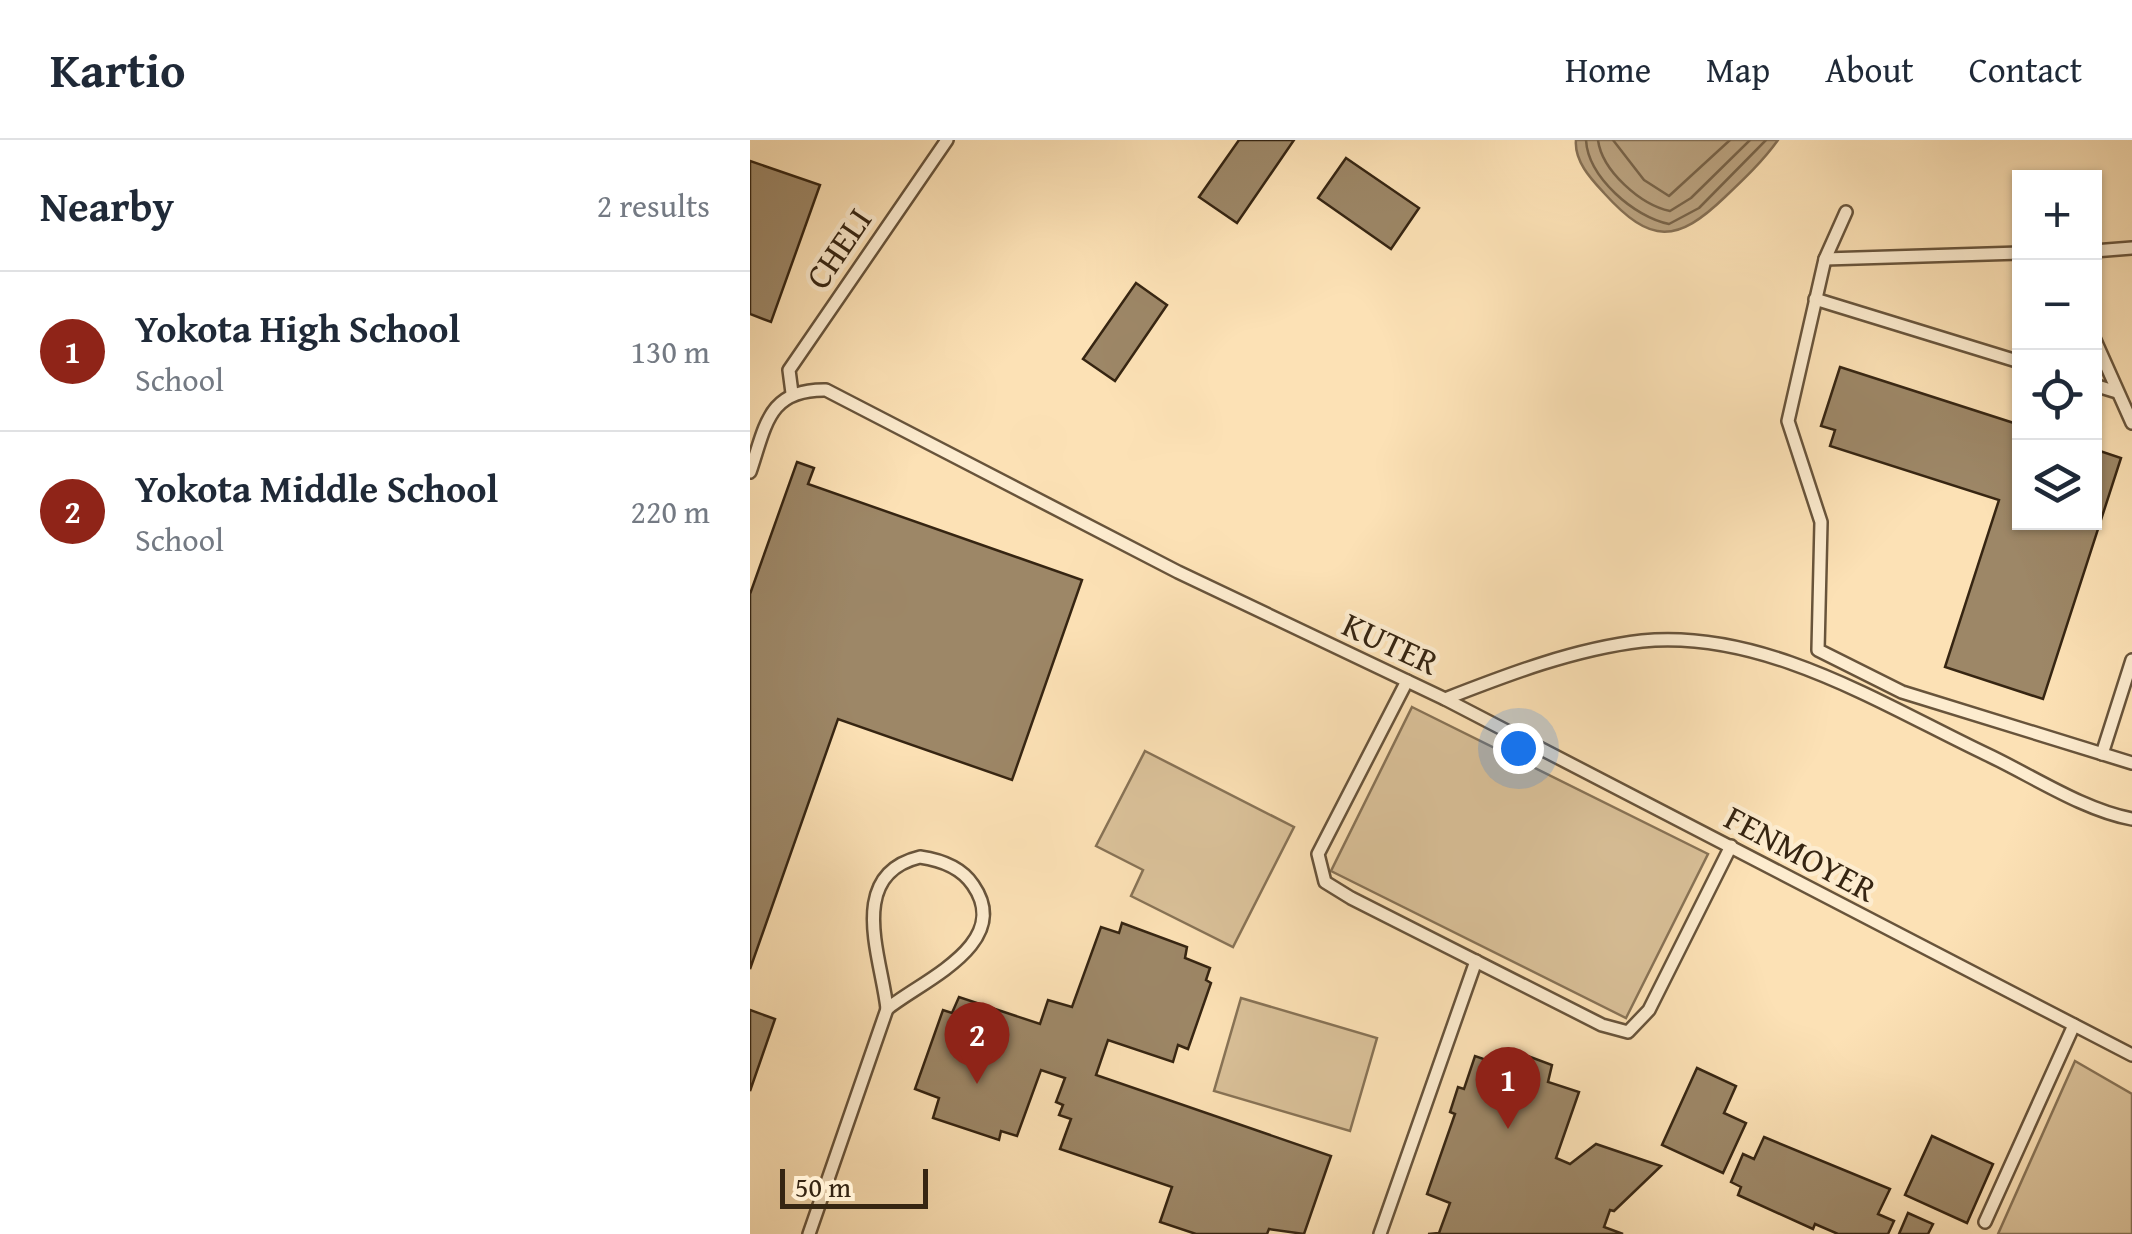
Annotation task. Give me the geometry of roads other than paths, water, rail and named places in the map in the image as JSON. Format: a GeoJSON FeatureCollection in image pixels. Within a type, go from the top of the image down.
{"type":"FeatureCollection","features":[{"type":"Feature","properties":{"kind":"lane","name":"CHELI"},"geometry":{"type":"LineString","coordinates":[[792,393],[789,370],[947,140]]}},
{"type":"Feature","properties":{"kind":"lane"},"geometry":{"type":"LineString","coordinates":[[1846,212],[1825,259],[1788,421],[1820,522],[1818,650],[1902,692],[2132,764]]}},
{"type":"Feature","properties":{"kind":"lane"},"geometry":{"type":"LineString","coordinates":[[2102,250],[2132,248]]}},
{"type":"Feature","properties":{"kind":"lane"},"geometry":{"type":"LineString","coordinates":[[1825,259],[2012,254]]}},
{"type":"Feature","properties":{"kind":"lane"},"geometry":{"type":"LineString","coordinates":[[1816,300],[2012,360]]}},
{"type":"Feature","properties":{"kind":"lane"},"geometry":{"type":"LineString","coordinates":[[2099,350],[2132,423]]}},
{"type":"Feature","properties":{"kind":"lane"},"geometry":{"type":"LineString","coordinates":[[2102,388],[2116,392]]}},
{"type":"Feature","properties":{"kind":"lane","name":"KUTER"},"geometry":{"type":"LineString","coordinates":[[792,393],[826,390],[1178,572],[1445,698],[1585,651],[1644,641],[1699,641],[1758,652],[1825,677],[2132,819]]}},
{"type":"Feature","properties":{"kind":"lane"},"geometry":{"type":"LineString","coordinates":[[750,472],[768,420],[779,402],[792,393]]}},
{"type":"Feature","properties":{"kind":"lane"},"geometry":{"type":"LineString","coordinates":[[2102,754],[2132,660]]}},
{"type":"Feature","properties":{"kind":"lane"},"geometry":{"type":"LineString","coordinates":[[1407,681],[1318,854],[1325,882],[1476,961],[1602,1025],[1628,1032],[1649,1010],[1731,846]]}},
{"type":"Feature","properties":{"kind":"lane","name":"FENMOYER"},"geometry":{"type":"LineString","coordinates":[[1445,698],[2132,1055]]}},
{"type":"Feature","properties":{"kind":"lane"},"geometry":{"type":"LineString","coordinates":[[809,1234],[887,1009],[872,943],[876,898],[896,867],[920,858],[934,859],[967,876],[978,893],[981,929],[962,958],[887,1009]]}},
{"type":"Feature","properties":{"kind":"lane"},"geometry":{"type":"LineString","coordinates":[[1380,1234],[1476,961]]}},
{"type":"Feature","properties":{"kind":"lane"},"geometry":{"type":"LineString","coordinates":[[1985,1222],[2074,1025]]}},
{"type":"Feature","properties":{"kind":"water"},"geometry":{"type":"Polygon","coordinates":[[[1576,140],[1778,140],[1708,212],[1678,230],[1664,232],[1636,222],[1604,193],[1581,162],[1576,140]]]}},
{"type":"Feature","properties":{"kind":"place","name":"Yokota Middle School"},"geometry":{"type":"Point","coordinates":[977,1084]}},
{"type":"Feature","properties":{"kind":"place","name":"Yokota High School"},"geometry":{"type":"Point","coordinates":[1508,1129]}}]}
